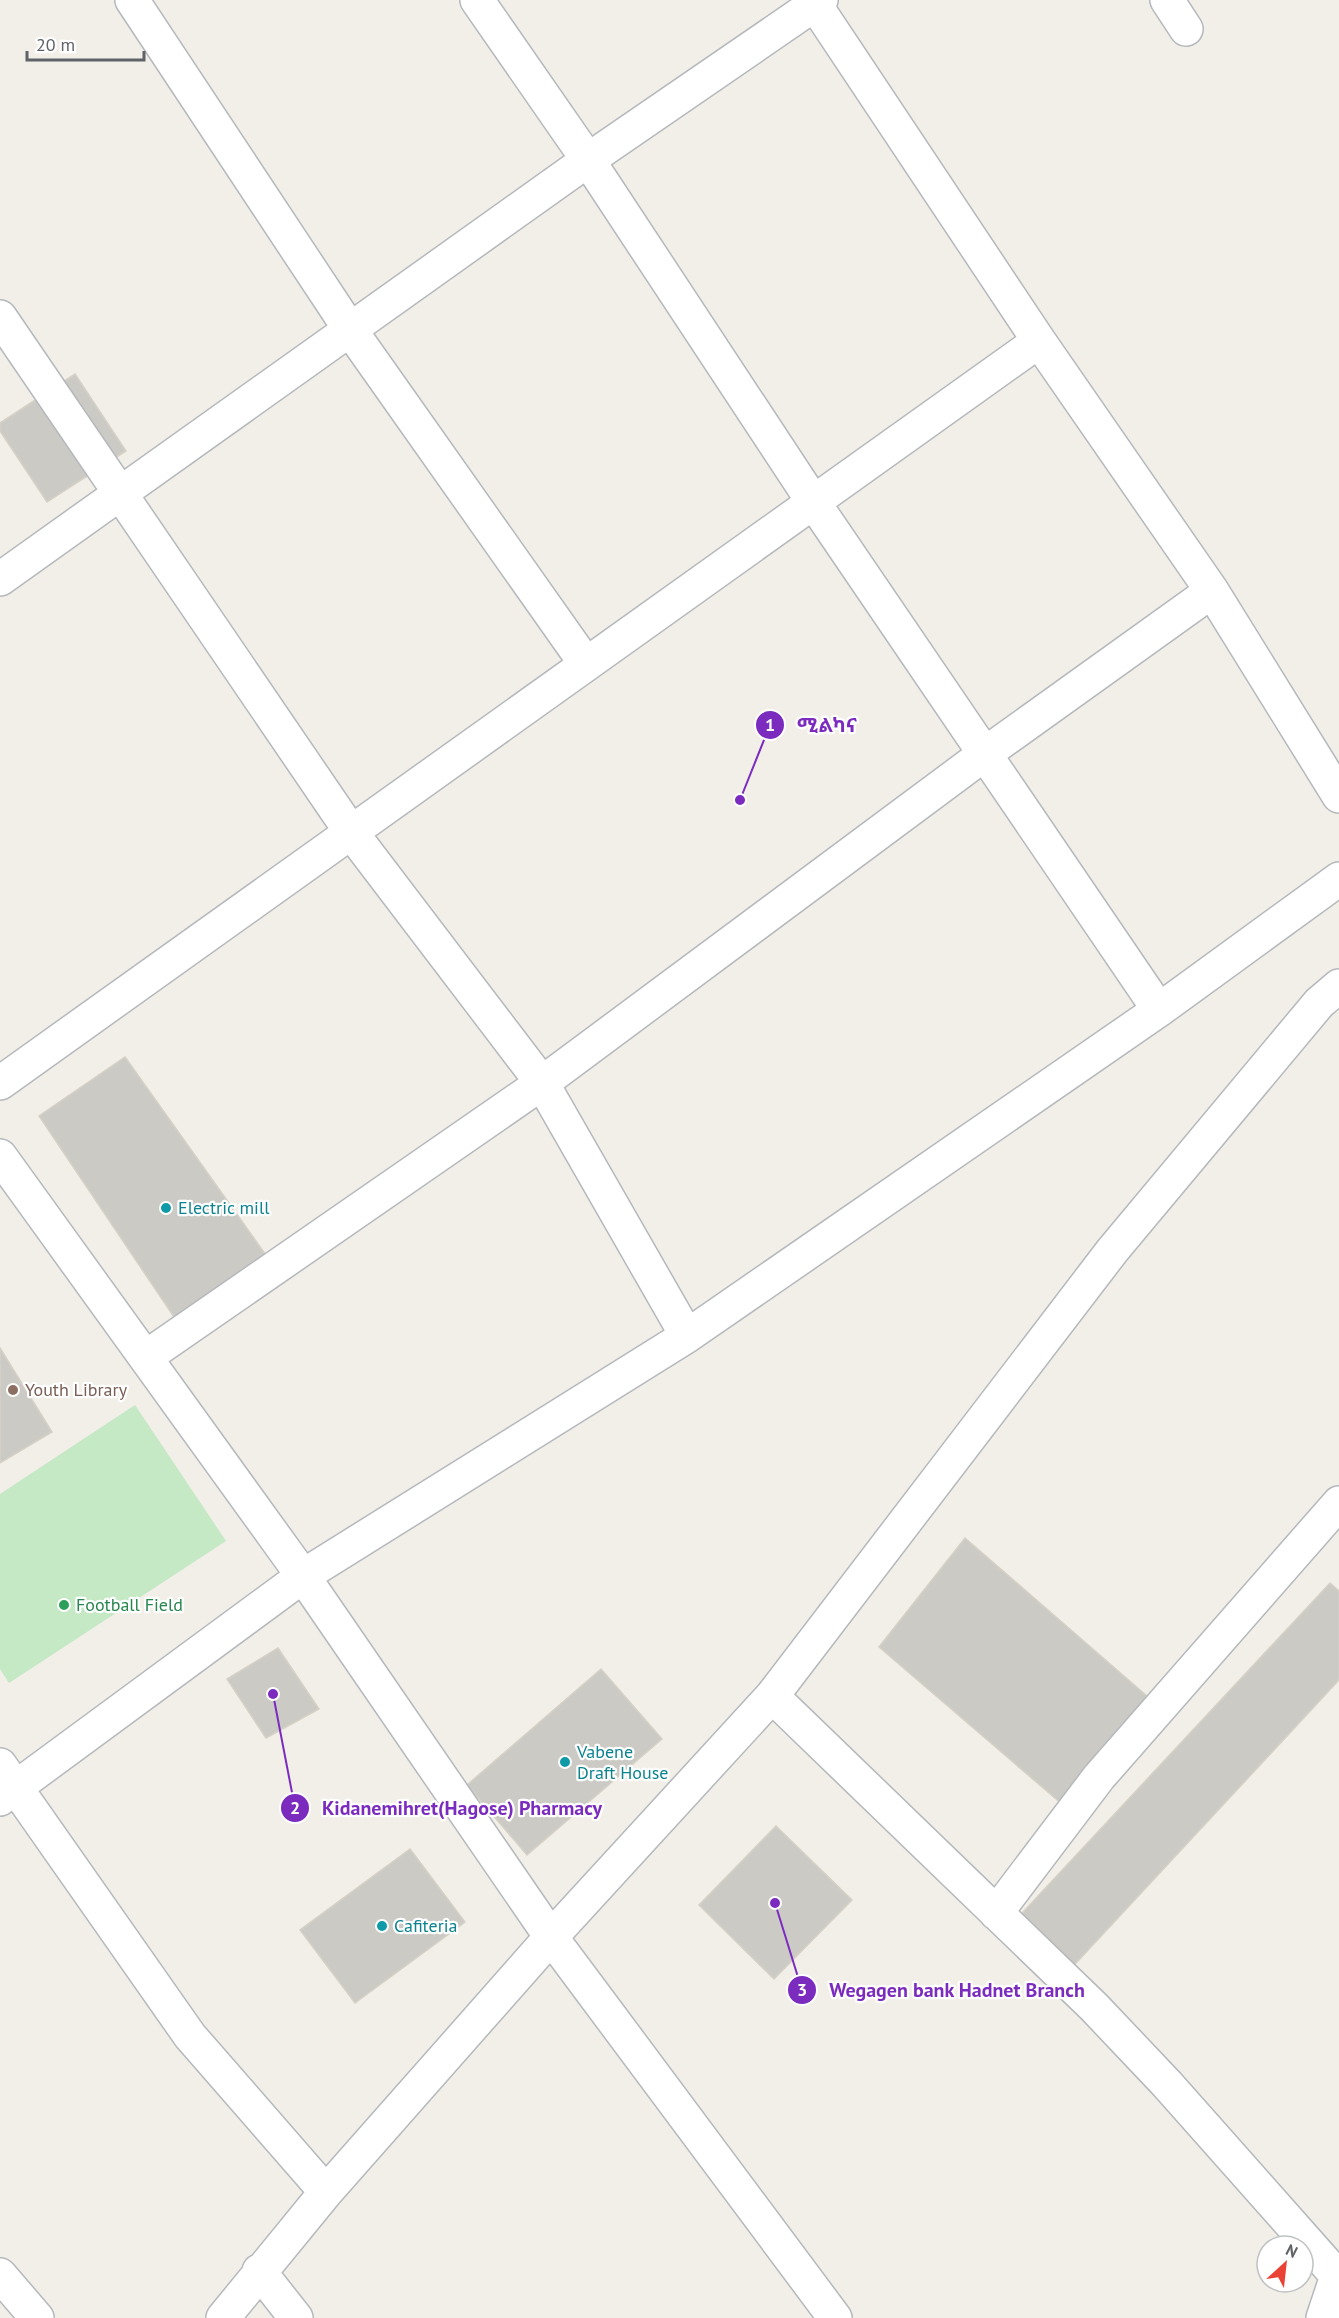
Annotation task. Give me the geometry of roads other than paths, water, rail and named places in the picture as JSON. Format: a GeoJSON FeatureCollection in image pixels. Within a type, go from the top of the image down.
{"type":"FeatureCollection","features":[{"type":"Feature","properties":{"kind":"street"},"geometry":{"type":"LineString","coordinates":[[132,0],[351,331],[586,664]]}},
{"type":"Feature","properties":{"kind":"street"},"geometry":{"type":"LineString","coordinates":[[477,0],[588,160],[814,503],[1159,1010]]}},
{"type":"Feature","properties":{"kind":"street"},"geometry":{"type":"LineString","coordinates":[[1167,0],[1186,29]]}},
{"type":"Feature","properties":{"kind":"street"},"geometry":{"type":"LineString","coordinates":[[0,579],[588,160],[816,1],[1039,340],[1212,591],[1339,796]]}},
{"type":"Feature","properties":{"kind":"street"},"geometry":{"type":"LineString","coordinates":[[0,317],[351,832],[542,1083],[687,1336]]}},
{"type":"Feature","properties":{"kind":"street"},"geometry":{"type":"LineString","coordinates":[[0,1083],[1039,340]]}},
{"type":"Feature","properties":{"kind":"street"},"geometry":{"type":"LineString","coordinates":[[146,1357],[542,1083],[986,753],[1212,591]]}},
{"type":"Feature","properties":{"kind":"street"},"geometry":{"type":"LineString","coordinates":[[326,2192],[190,2036],[5,1784],[303,1576],[687,1336],[1159,1010],[1339,879]]}},
{"type":"Feature","properties":{"kind":"street"},"geometry":{"type":"LineString","coordinates":[[223,2318],[259,2271],[326,2192],[551,1937],[772,1696],[1112,1251],[1319,1003],[1339,987]]}},
{"type":"Feature","properties":{"kind":"street"},"geometry":{"type":"LineString","coordinates":[[0,1156],[303,1576],[551,1937],[835,2318]]}},
{"type":"Feature","properties":{"kind":"street"},"geometry":{"type":"LineString","coordinates":[[996,1913],[1099,1777],[1339,1503]]}},
{"type":"Feature","properties":{"kind":"street"},"geometry":{"type":"LineString","coordinates":[[772,1696],[1094,2007],[1167,2084],[1338,2277],[1323,2318]]}},
{"type":"Feature","properties":{"kind":"street"},"geometry":{"type":"LineString","coordinates":[[259,2271],[296,2318]]}},
{"type":"Feature","properties":{"kind":"street"},"geometry":{"type":"LineString","coordinates":[[0,2275],[37,2318]]}},
{"type":"Feature","properties":{"kind":"place","name":"ሚልካና"},"geometry":{"type":"Point","coordinates":[740,800]}},
{"type":"Feature","properties":{"kind":"place","name":"Electric mill"},"geometry":{"type":"Point","coordinates":[166,1208]}},
{"type":"Feature","properties":{"kind":"place","name":"Youth Library"},"geometry":{"type":"Point","coordinates":[13,1390]}},
{"type":"Feature","properties":{"kind":"place","name":"Football Field"},"geometry":{"type":"Point","coordinates":[64,1605]}},
{"type":"Feature","properties":{"kind":"place","name":"Kidanemihret(Hagose) Pharmacy"},"geometry":{"type":"Point","coordinates":[273,1694]}},
{"type":"Feature","properties":{"kind":"place","name":"Vabene Draft House"},"geometry":{"type":"Point","coordinates":[565,1762]}},
{"type":"Feature","properties":{"kind":"place","name":"Wegagen bank Hadnet Branch"},"geometry":{"type":"Point","coordinates":[775,1903]}},
{"type":"Feature","properties":{"kind":"place","name":"Cafiteria"},"geometry":{"type":"Point","coordinates":[382,1926]}}]}
